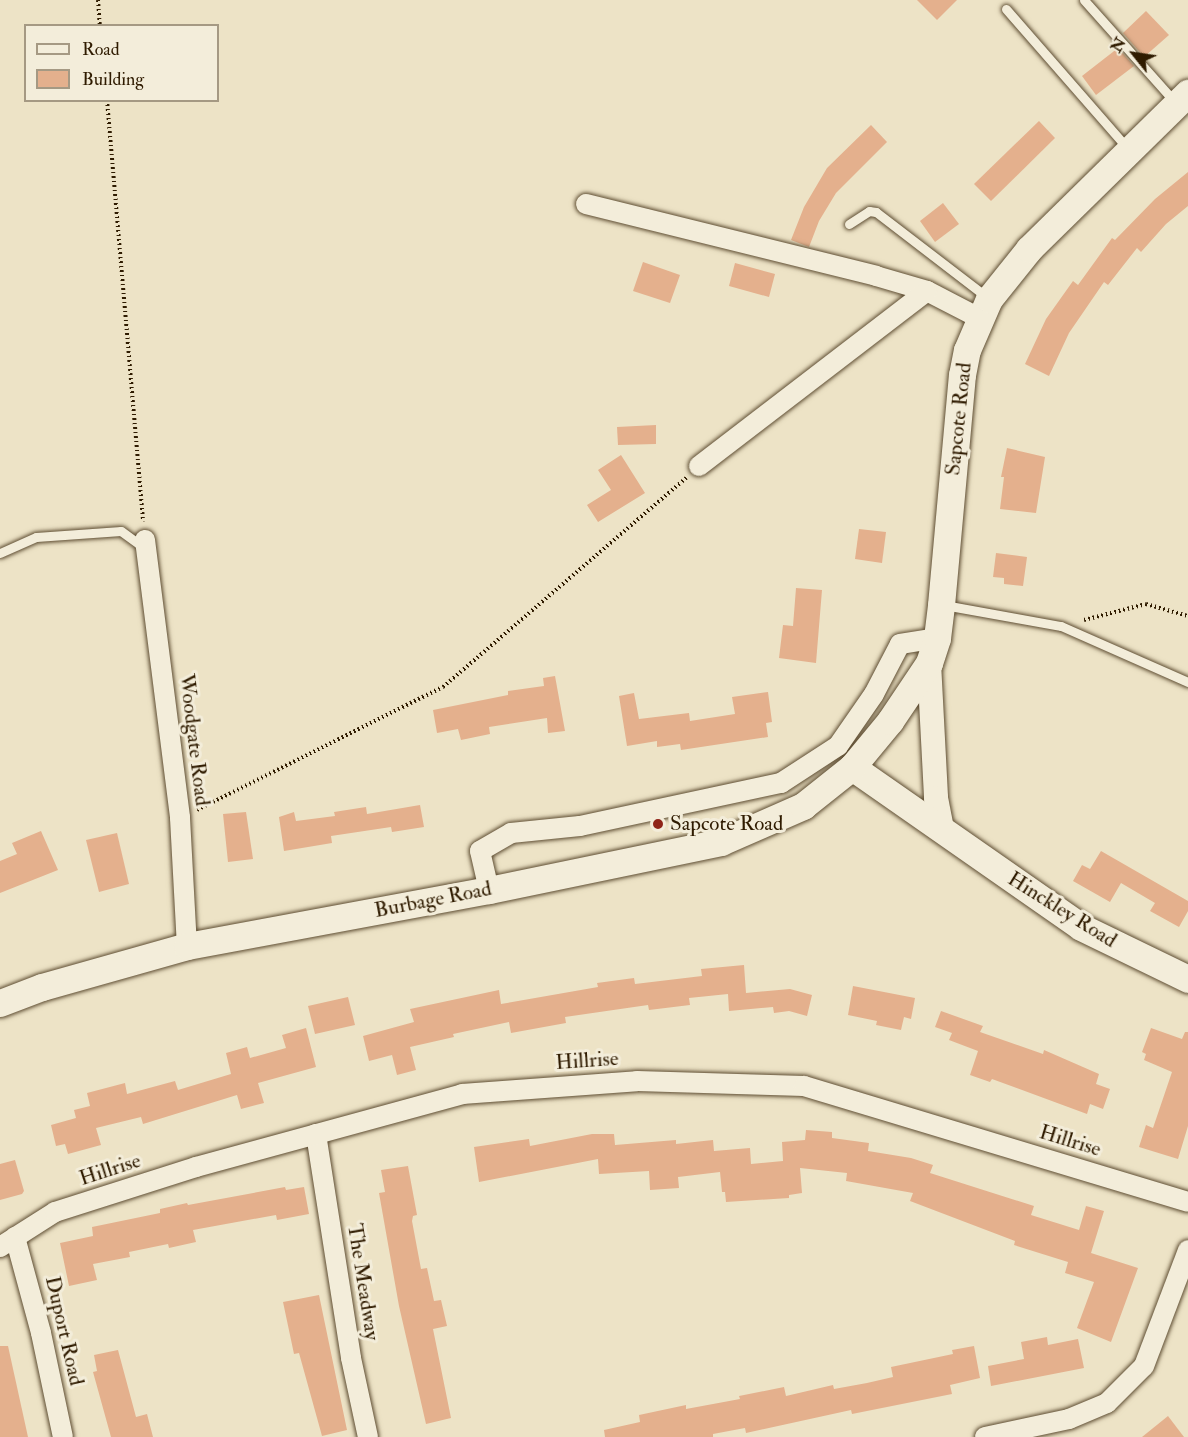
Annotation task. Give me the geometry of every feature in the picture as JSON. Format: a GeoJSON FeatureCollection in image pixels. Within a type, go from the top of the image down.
{"type":"FeatureCollection","features":[{"type":"Feature","properties":{"kind":"main road","name":"Sapcote Road"},"geometry":{"type":"LineString","coordinates":[[852,767],[890,721],[933,650],[941,605],[962,375],[967,350],[984,309],[1029,249],[1182,98]]}},
{"type":"Feature","properties":{"kind":"main road","name":"Hinckley Road"},"geometry":{"type":"LineString","coordinates":[[852,767],[1081,927],[1188,979]]}},
{"type":"Feature","properties":{"kind":"main road","name":"Burbage Road"},"geometry":{"type":"LineString","coordinates":[[0,1003],[42,987],[187,946],[489,890],[721,842],[803,806],[852,767]]}},
{"type":"Feature","properties":{"kind":"street"},"geometry":{"type":"LineString","coordinates":[[586,204],[927,291],[984,309]]}},
{"type":"Feature","properties":{"kind":"street"},"geometry":{"type":"LineString","coordinates":[[699,466],[927,291]]}},
{"type":"Feature","properties":{"kind":"street","name":"Woodgate Road"},"geometry":{"type":"LineString","coordinates":[[145,544],[180,818],[187,946]]}},
{"type":"Feature","properties":{"kind":"street"},"geometry":{"type":"LineString","coordinates":[[489,890],[480,851],[511,832],[580,825],[781,783],[838,746],[874,694],[900,644],[933,650],[936,798],[942,830]]}},
{"type":"Feature","properties":{"kind":"street","name":"Hillrise"},"geometry":{"type":"LineString","coordinates":[[8,1242],[56,1212],[196,1167],[462,1094],[637,1081],[804,1086],[1188,1202]]}},
{"type":"Feature","properties":{"kind":"street","name":"The Meadway"},"geometry":{"type":"LineString","coordinates":[[316,1134],[351,1358],[368,1437]]}},
{"type":"Feature","properties":{"kind":"street","name":"Duport Road"},"geometry":{"type":"LineString","coordinates":[[8,1242],[41,1333],[63,1437]]}},
{"type":"Feature","properties":{"kind":"street"},"geometry":{"type":"LineString","coordinates":[[985,1437],[1069,1419],[1107,1403],[1144,1366],[1188,1250]]}},
{"type":"Feature","properties":{"kind":"lane"},"geometry":{"type":"LineString","coordinates":[[1084,0],[1182,98]]}},
{"type":"Feature","properties":{"kind":"lane"},"geometry":{"type":"LineString","coordinates":[[1006,9],[1128,149]]}},
{"type":"Feature","properties":{"kind":"lane"},"geometry":{"type":"LineString","coordinates":[[849,224],[869,211],[876,212],[984,309]]}},
{"type":"Feature","properties":{"kind":"lane"},"geometry":{"type":"LineString","coordinates":[[0,553],[36,537],[121,531],[145,544]]}},
{"type":"Feature","properties":{"kind":"lane"},"geometry":{"type":"LineString","coordinates":[[941,605],[1061,626],[1188,682]]}},
{"type":"Feature","properties":{"kind":"path"},"geometry":{"type":"LineString","coordinates":[[98,0],[100,24]]}},
{"type":"Feature","properties":{"kind":"path"},"geometry":{"type":"LineString","coordinates":[[107,102],[145,544]]}},
{"type":"Feature","properties":{"kind":"path"},"geometry":{"type":"LineString","coordinates":[[180,818],[443,687],[699,466]]}},
{"type":"Feature","properties":{"kind":"path"},"geometry":{"type":"LineString","coordinates":[[1061,626],[1146,604],[1188,616]]}},
{"type":"Feature","properties":{"kind":"building"},"geometry":{"type":"Polygon","coordinates":[[[917,0],[957,0],[937,20],[917,0]]]}},
{"type":"Feature","properties":{"kind":"building"},"geometry":{"type":"Polygon","coordinates":[[[1146,11],[1169,35],[1144,57],[1123,33],[1146,11]]]}},
{"type":"Feature","properties":{"kind":"building"},"geometry":{"type":"Polygon","coordinates":[[[1118,48],[1134,66],[1096,95],[1082,76],[1118,48]]]}},
{"type":"Feature","properties":{"kind":"building"},"geometry":{"type":"Polygon","coordinates":[[[1039,121],[1055,138],[991,201],[974,184],[1039,121]]]}},
{"type":"Feature","properties":{"kind":"building"},"geometry":{"type":"Polygon","coordinates":[[[871,125],[887,142],[836,193],[819,221],[809,247],[791,240],[804,207],[827,168],[871,125]]]}},
{"type":"Feature","properties":{"kind":"building"},"geometry":{"type":"Polygon","coordinates":[[[1188,172],[1188,206],[1166,224],[1141,252],[1137,248],[1108,285],[1104,282],[1069,333],[1049,376],[1025,364],[1046,319],[1073,281],[1078,285],[1112,238],[1115,240],[1155,199],[1188,172]]]}},
{"type":"Feature","properties":{"kind":"building"},"geometry":{"type":"Polygon","coordinates":[[[943,203],[959,224],[935,242],[920,221],[943,203]]]}},
{"type":"Feature","properties":{"kind":"building"},"geometry":{"type":"Polygon","coordinates":[[[643,262],[680,275],[670,303],[633,291],[643,262]]]}},
{"type":"Feature","properties":{"kind":"building"},"geometry":{"type":"Polygon","coordinates":[[[735,263],[775,274],[769,297],[729,286],[735,263]]]}},
{"type":"Feature","properties":{"kind":"building"},"geometry":{"type":"Polygon","coordinates":[[[656,425],[656,444],[618,445],[617,427],[656,425]]]}},
{"type":"Feature","properties":{"kind":"building"},"geometry":{"type":"Polygon","coordinates":[[[1007,448],[1045,457],[1036,513],[1000,509],[1004,477],[1001,477],[1007,448]]]}},
{"type":"Feature","properties":{"kind":"building"},"geometry":{"type":"Polygon","coordinates":[[[621,455],[645,493],[598,522],[587,505],[611,490],[598,470],[621,455]]]}},
{"type":"Feature","properties":{"kind":"building"},"geometry":{"type":"Polygon","coordinates":[[[859,529],[886,532],[882,563],[855,559],[859,529]]]}},
{"type":"Feature","properties":{"kind":"building"},"geometry":{"type":"Polygon","coordinates":[[[996,553],[1027,557],[1023,586],[1004,584],[1004,578],[993,577],[996,553]]]}},
{"type":"Feature","properties":{"kind":"building"},"geometry":{"type":"Polygon","coordinates":[[[796,588],[822,590],[816,663],[779,658],[783,625],[793,626],[796,588]]]}},
{"type":"Feature","properties":{"kind":"building"},"geometry":{"type":"Polygon","coordinates":[[[555,676],[565,731],[548,733],[547,718],[489,727],[490,734],[461,740],[458,729],[437,733],[433,710],[508,695],[508,691],[544,686],[543,678],[555,676]]]}},
{"type":"Feature","properties":{"kind":"building"},"geometry":{"type":"Polygon","coordinates":[[[768,692],[772,722],[766,723],[768,737],[681,750],[680,744],[657,747],[657,741],[627,746],[619,696],[634,693],[639,719],[689,713],[690,721],[735,714],[732,697],[768,692]]]}},
{"type":"Feature","properties":{"kind":"building"},"geometry":{"type":"Polygon","coordinates":[[[420,805],[424,827],[392,832],[391,827],[331,836],[332,843],[284,851],[279,817],[294,812],[296,821],[335,816],[334,812],[366,807],[367,814],[420,805]]]}},
{"type":"Feature","properties":{"kind":"building"},"geometry":{"type":"Polygon","coordinates":[[[246,812],[253,859],[228,862],[223,814],[246,812]]]}},
{"type":"Feature","properties":{"kind":"building"},"geometry":{"type":"Polygon","coordinates":[[[41,831],[58,870],[0,893],[0,861],[17,854],[12,843],[41,831]]]}},
{"type":"Feature","properties":{"kind":"building"},"geometry":{"type":"Polygon","coordinates":[[[117,833],[129,884],[99,892],[86,840],[117,833]]]}},
{"type":"Feature","properties":{"kind":"building"},"geometry":{"type":"Polygon","coordinates":[[[1101,851],[1188,901],[1188,911],[1179,927],[1150,911],[1155,903],[1121,883],[1110,902],[1073,881],[1082,865],[1090,869],[1101,851]]]}},
{"type":"Feature","properties":{"kind":"building"},"geometry":{"type":"Polygon","coordinates":[[[744,965],[746,993],[790,989],[812,995],[807,1016],[789,1011],[774,1013],[773,1007],[729,1011],[728,994],[689,998],[690,1005],[649,1010],[648,1005],[565,1017],[566,1023],[511,1033],[509,1022],[453,1034],[454,1037],[410,1047],[416,1070],[397,1075],[392,1055],[369,1061],[363,1036],[414,1022],[410,1009],[499,990],[501,1004],[598,987],[597,983],[634,978],[635,984],[702,976],[701,969],[744,965]]]}},
{"type":"Feature","properties":{"kind":"building"},"geometry":{"type":"Polygon","coordinates":[[[853,986],[915,998],[911,1019],[904,1017],[901,1030],[876,1025],[877,1021],[848,1015],[853,986]]]}},
{"type":"Feature","properties":{"kind":"building"},"geometry":{"type":"Polygon","coordinates":[[[348,997],[355,1025],[315,1034],[308,1006],[348,997]]]}},
{"type":"Feature","properties":{"kind":"building"},"geometry":{"type":"Polygon","coordinates":[[[941,1011],[983,1026],[980,1032],[1043,1054],[1044,1050],[1099,1074],[1096,1084],[1110,1089],[1103,1109],[1090,1104],[1087,1114],[992,1079],[990,1082],[970,1075],[978,1051],[949,1040],[952,1033],[935,1027],[941,1011]]]}},
{"type":"Feature","properties":{"kind":"building"},"geometry":{"type":"Polygon","coordinates":[[[306,1028],[316,1067],[258,1083],[264,1103],[241,1109],[237,1095],[143,1124],[141,1117],[96,1128],[101,1145],[68,1154],[65,1144],[56,1146],[51,1125],[76,1118],[74,1110],[90,1106],[87,1093],[125,1083],[127,1094],[175,1081],[178,1090],[231,1074],[226,1053],[247,1047],[250,1058],[286,1048],[282,1035],[306,1028]]]}},
{"type":"Feature","properties":{"kind":"building"},"geometry":{"type":"Polygon","coordinates":[[[1151,1028],[1182,1039],[1185,1032],[1188,1032],[1188,1126],[1178,1159],[1139,1147],[1146,1125],[1153,1128],[1172,1072],[1144,1060],[1146,1054],[1142,1052],[1151,1028]]]}},
{"type":"Feature","properties":{"kind":"building"},"geometry":{"type":"Polygon","coordinates":[[[806,1130],[832,1132],[832,1138],[869,1143],[868,1151],[911,1158],[933,1165],[930,1173],[1034,1206],[1031,1215],[1079,1230],[1086,1206],[1104,1211],[1091,1253],[1138,1268],[1111,1342],[1077,1328],[1094,1282],[1065,1273],[1068,1262],[1014,1245],[1015,1241],[910,1201],[913,1193],[846,1181],[847,1173],[800,1168],[802,1193],[789,1195],[789,1198],[726,1202],[725,1192],[722,1192],[720,1172],[678,1177],[679,1188],[650,1190],[649,1171],[599,1174],[598,1159],[479,1182],[474,1147],[529,1139],[530,1146],[592,1134],[614,1134],[615,1145],[676,1140],[676,1144],[713,1140],[714,1151],[750,1148],[751,1164],[783,1161],[782,1142],[805,1140],[806,1130]]]}},
{"type":"Feature","properties":{"kind":"building"},"geometry":{"type":"Polygon","coordinates":[[[15,1160],[24,1191],[22,1194],[0,1200],[0,1164],[15,1160]]]}},
{"type":"Feature","properties":{"kind":"building"},"geometry":{"type":"Polygon","coordinates":[[[408,1166],[417,1215],[413,1216],[412,1221],[421,1269],[427,1268],[434,1301],[441,1300],[447,1326],[433,1329],[451,1418],[426,1424],[399,1306],[379,1193],[385,1192],[381,1170],[408,1166]]]}},
{"type":"Feature","properties":{"kind":"building"},"geometry":{"type":"Polygon","coordinates":[[[285,1187],[286,1190],[304,1187],[309,1214],[277,1220],[276,1215],[193,1230],[196,1242],[169,1248],[168,1244],[129,1252],[130,1257],[93,1264],[97,1280],[69,1286],[60,1243],[93,1236],[92,1227],[160,1213],[160,1209],[187,1203],[188,1205],[285,1187]]]}},
{"type":"Feature","properties":{"kind":"building"},"geometry":{"type":"Polygon","coordinates":[[[319,1295],[347,1430],[322,1436],[299,1353],[294,1354],[283,1302],[319,1295]]]}},
{"type":"Feature","properties":{"kind":"building"},"geometry":{"type":"Polygon","coordinates":[[[1047,1337],[1048,1345],[1078,1339],[1084,1368],[991,1386],[988,1366],[1024,1359],[1021,1342],[1047,1337]]]}},
{"type":"Feature","properties":{"kind":"building"},"geometry":{"type":"Polygon","coordinates":[[[0,1346],[8,1346],[28,1437],[0,1437],[0,1346]]]}},
{"type":"Feature","properties":{"kind":"building"},"geometry":{"type":"Polygon","coordinates":[[[974,1346],[980,1378],[950,1385],[952,1394],[852,1414],[851,1410],[746,1433],[745,1428],[713,1434],[713,1437],[605,1437],[604,1430],[640,1422],[639,1415],[686,1405],[686,1409],[740,1399],[739,1396],[784,1387],[786,1396],[833,1385],[834,1389],[867,1383],[893,1377],[891,1367],[953,1354],[952,1350],[974,1346]]]}},
{"type":"Feature","properties":{"kind":"building"},"geometry":{"type":"Polygon","coordinates":[[[118,1350],[136,1417],[147,1414],[153,1437],[111,1437],[93,1372],[97,1371],[94,1355],[118,1350]]]}},
{"type":"Feature","properties":{"kind":"building"},"geometry":{"type":"Polygon","coordinates":[[[1168,1416],[1184,1437],[1142,1437],[1168,1416]]]}},
{"type":"Feature","properties":{"kind":"place","name":"Sapcote Road"},"geometry":{"type":"Point","coordinates":[658,824]}}]}
